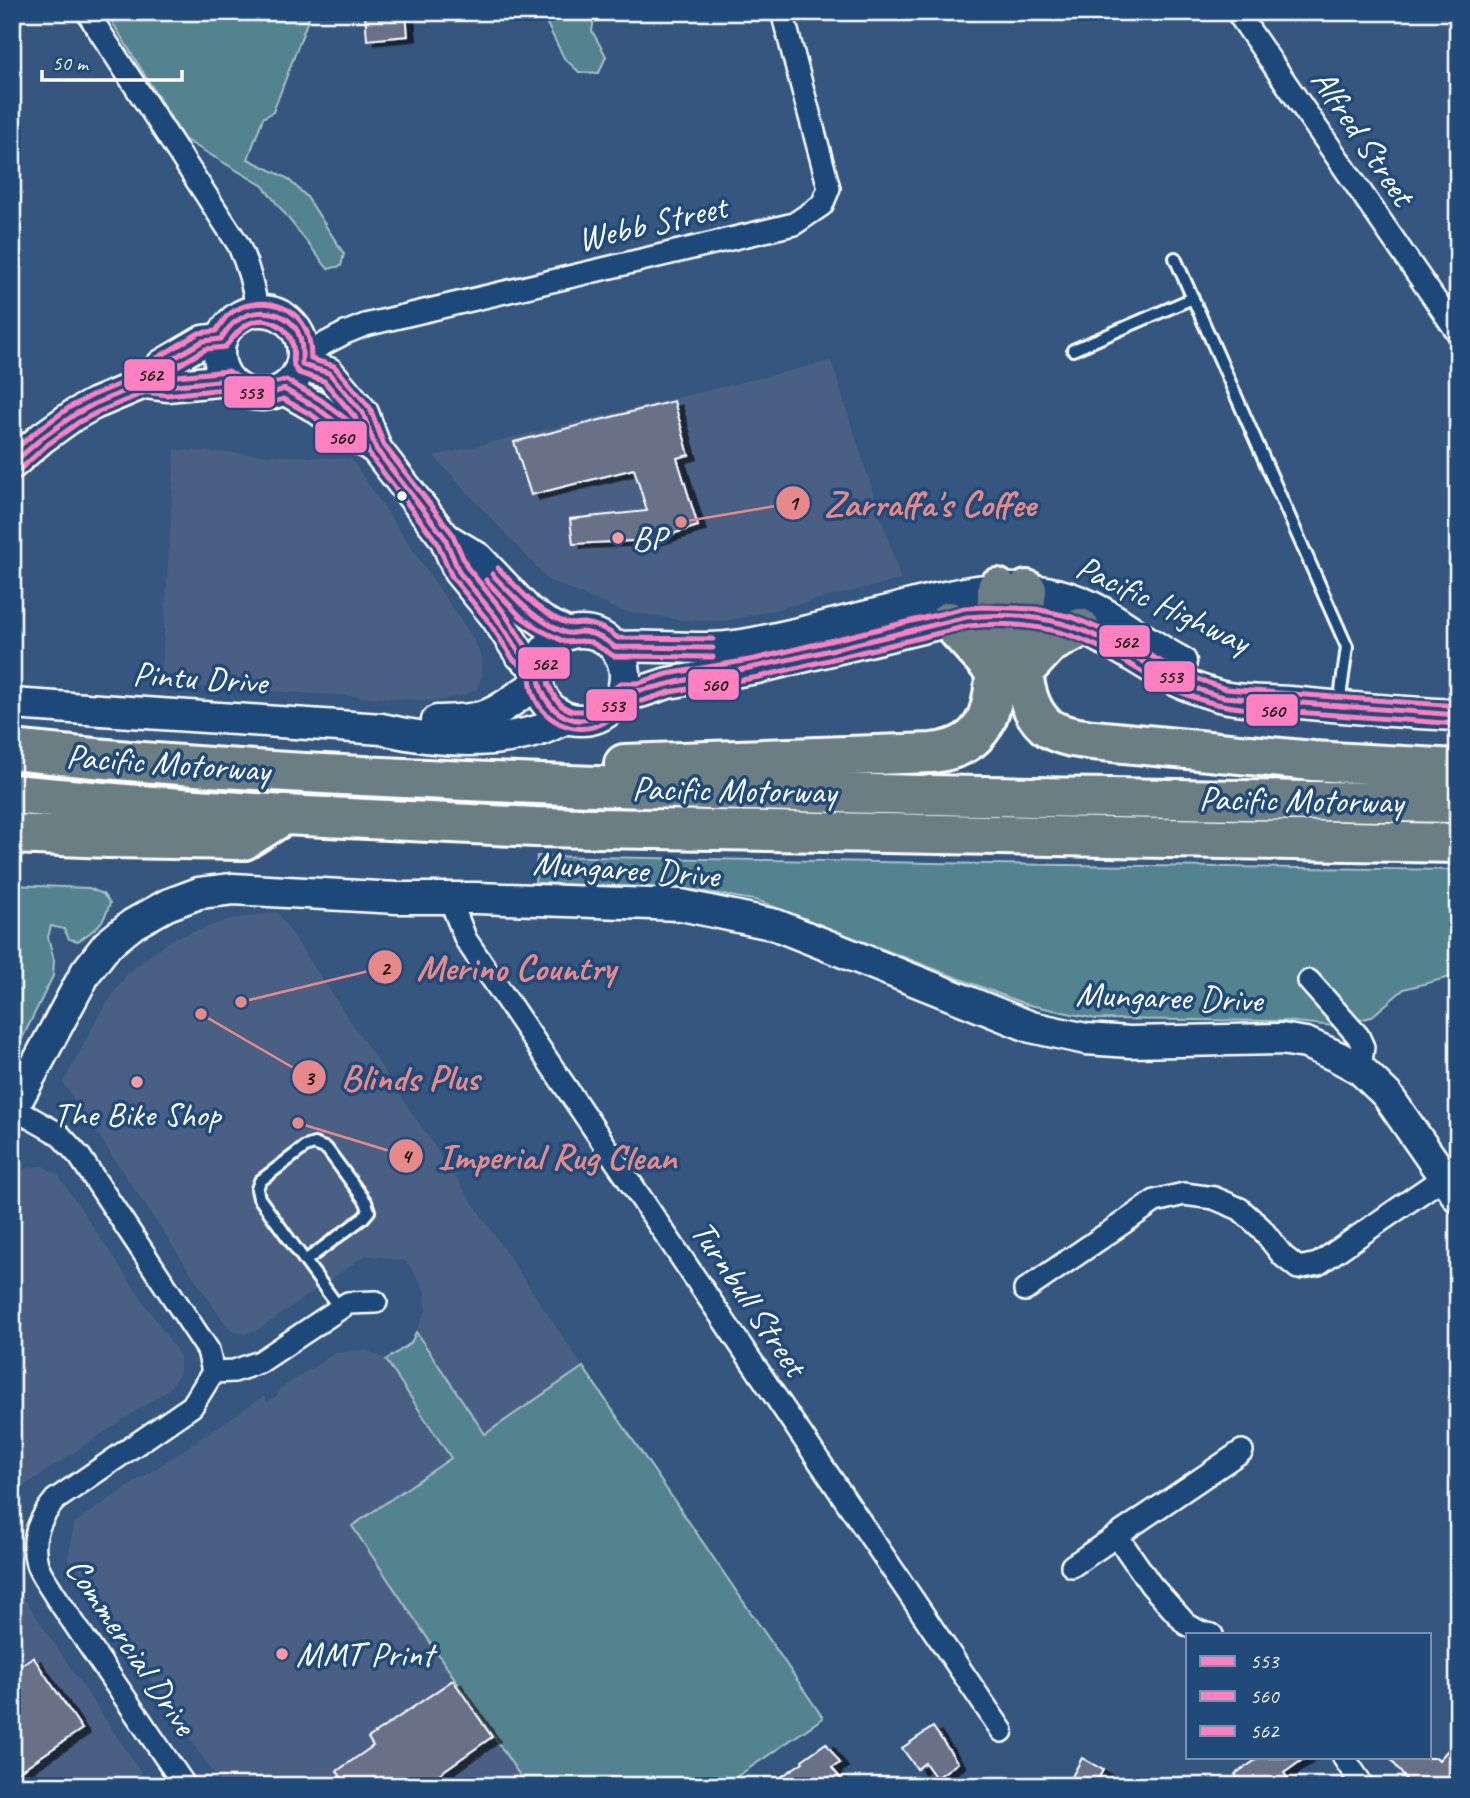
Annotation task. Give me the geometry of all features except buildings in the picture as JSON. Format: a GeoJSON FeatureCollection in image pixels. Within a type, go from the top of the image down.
{"type":"FeatureCollection","features":[{"type":"Feature","properties":{"kind":"highway"},"geometry":{"type":"LineString","coordinates":[[1010,671],[1011,602]]}},
{"type":"Feature","properties":{"kind":"highway"},"geometry":{"type":"LineString","coordinates":[[949,621],[1010,671],[1026,692],[1039,718],[1052,730],[1074,738],[1313,761],[1458,769]]}},
{"type":"Feature","properties":{"kind":"highway"},"geometry":{"type":"LineString","coordinates":[[563,785],[610,764],[932,753],[951,750],[972,738],[988,717],[993,700],[1010,671],[1049,644],[1080,628]]}},
{"type":"Feature","properties":{"kind":"highway","name":"Pacific Motorway"},"geometry":{"type":"LineString","coordinates":[[12,750],[364,777],[563,785],[770,792],[1458,803]]}},
{"type":"Feature","properties":{"kind":"highway","name":"Pacific Motorway"},"geometry":{"type":"LineString","coordinates":[[12,794],[284,815],[549,827],[1458,843]]}},
{"type":"Feature","properties":{"kind":"highway"},"geometry":{"type":"LineString","coordinates":[[12,834],[244,840],[284,815]]}},
{"type":"Feature","properties":{"kind":"street"},"geometry":{"type":"LineString","coordinates":[[87,12],[238,244],[245,260],[257,311]]}},
{"type":"Feature","properties":{"kind":"street","name":"Webb Street"},"geometry":{"type":"LineString","coordinates":[[302,360],[345,332],[365,325],[794,224],[822,205],[829,188],[782,12]]}},
{"type":"Feature","properties":{"kind":"street","name":"Alfred Street"},"geometry":{"type":"LineString","coordinates":[[1237,12],[1458,333]]}},
{"type":"Feature","properties":{"kind":"street"},"geometry":{"type":"LineString","coordinates":[[271,312],[285,318],[302,341],[302,360],[298,374],[284,389],[272,394],[248,394],[228,380],[221,367],[221,339],[227,328],[245,314],[271,312]]}},
{"type":"Feature","properties":{"kind":"street"},"geometry":{"type":"LineString","coordinates":[[12,464],[49,432],[74,415],[144,383],[162,365],[203,341],[221,339]]}},
{"type":"Feature","properties":{"kind":"street"},"geometry":{"type":"LineString","coordinates":[[302,360],[329,373],[363,413],[376,449],[445,538],[459,572],[496,617],[538,677]]}},
{"type":"Feature","properties":{"kind":"street"},"geometry":{"type":"LineString","coordinates":[[144,383],[167,386],[228,380]]}},
{"type":"Feature","properties":{"kind":"street"},"geometry":{"type":"LineString","coordinates":[[284,389],[317,408],[376,449]]}},
{"type":"Feature","properties":{"kind":"street"},"geometry":{"type":"LineString","coordinates":[[445,538],[478,558],[527,610],[568,634]]}},
{"type":"Feature","properties":{"kind":"street","name":"Pacific Highway"},"geometry":{"type":"LineString","coordinates":[[615,647],[643,645],[680,649],[738,646],[967,592],[1011,602],[1080,628],[1104,639],[1158,672],[1197,689],[1239,700],[1286,702]]}},
{"type":"Feature","properties":{"kind":"street","name":"Pacific Highway"},"geometry":{"type":"LineString","coordinates":[[623,692],[640,692],[668,682],[757,668],[967,617],[1011,602],[1058,595],[1088,605],[1118,621],[1190,667],[1286,702]]}},
{"type":"Feature","properties":{"kind":"street"},"geometry":{"type":"LineString","coordinates":[[581,632],[605,639],[615,647],[625,668],[623,692],[616,704],[594,719],[567,718],[556,713],[541,695],[538,677],[541,658],[557,639],[568,634],[581,632]]}},
{"type":"Feature","properties":{"kind":"street","name":"Pintu Drive"},"geometry":{"type":"LineString","coordinates":[[382,729],[411,721],[467,720],[486,716],[502,708],[538,677]]}},
{"type":"Feature","properties":{"kind":"street"},"geometry":{"type":"LineString","coordinates":[[1286,702],[1458,715]]}},
{"type":"Feature","properties":{"kind":"street","name":"Pintu Drive"},"geometry":{"type":"LineString","coordinates":[[12,704],[382,729],[411,736],[472,740],[538,731],[567,718]]}},
{"type":"Feature","properties":{"kind":"street","name":"Mungaree Drive"},"geometry":{"type":"LineString","coordinates":[[13,1109],[62,1015],[92,963],[107,945],[145,916],[199,893],[233,889],[388,897],[681,905],[776,925],[1031,1027],[1086,1039],[1130,1042],[1281,1039],[1306,1043],[1360,1069],[1387,1095],[1451,1187]]}},
{"type":"Feature","properties":{"kind":"street","name":"Turnbull Street"},"geometry":{"type":"LineString","coordinates":[[449,897],[466,940],[1002,1731]]}},
{"type":"Feature","properties":{"kind":"street"},"geometry":{"type":"LineString","coordinates":[[1310,981],[1357,1036],[1363,1047],[1360,1069]]}},
{"type":"Feature","properties":{"kind":"street"},"geometry":{"type":"LineString","coordinates":[[13,1109],[59,1134],[80,1157],[208,1350],[213,1372],[234,1371],[260,1362],[348,1303],[376,1301]]}},
{"type":"Feature","properties":{"kind":"street"},"geometry":{"type":"LineString","coordinates":[[1025,1290],[1155,1201],[1184,1194],[1214,1198],[1240,1209],[1261,1228],[1283,1256],[1298,1268],[1318,1264],[1451,1187]]}},
{"type":"Feature","properties":{"kind":"street","name":"Commercial Drive"},"geometry":{"type":"LineString","coordinates":[[185,1786],[54,1594],[37,1565],[35,1538],[43,1515],[55,1500],[192,1406],[213,1372]]}},
{"type":"Feature","properties":{"kind":"street"},"geometry":{"type":"LineString","coordinates":[[1072,1566],[1242,1451]]}},
{"type":"Feature","properties":{"kind":"street"},"geometry":{"type":"LineString","coordinates":[[1117,1536],[1151,1586],[1186,1624],[1204,1633]]}},
{"type":"Feature","properties":{"kind":"street"},"geometry":{"type":"LineString","coordinates":[[1345,1759],[1363,1786]]}},
{"type":"Feature","properties":{"kind":"lane"},"geometry":{"type":"LineString","coordinates":[[1175,258],[1347,647],[1339,708]]}},
{"type":"Feature","properties":{"kind":"lane"},"geometry":{"type":"LineString","coordinates":[[1073,350],[1193,298]]}},
{"type":"Feature","properties":{"kind":"lane"},"geometry":{"type":"LineString","coordinates":[[305,1261],[363,1218],[369,1210],[327,1149],[314,1144],[305,1147],[260,1181],[257,1189],[259,1198],[340,1309]]}},
{"type":"Feature","properties":{"kind":"shaded area"},"geometry":{"type":"Polygon","coordinates":[[[831,361],[900,580],[726,621],[680,620],[622,611],[548,580],[434,456],[831,361]]]}},
{"type":"Feature","properties":{"kind":"shaded area"},"geometry":{"type":"Polygon","coordinates":[[[175,450],[351,459],[474,640],[482,658],[482,675],[477,689],[438,701],[161,685],[175,450]]]}},
{"type":"Feature","properties":{"kind":"shaded area"},"geometry":{"type":"Polygon","coordinates":[[[277,912],[583,1367],[485,1434],[416,1332],[426,1311],[425,1290],[406,1261],[366,1255],[258,1330],[245,1334],[232,1331],[63,1083],[101,1012],[127,974],[172,939],[228,920],[277,912]]]}},
{"type":"Feature","properties":{"kind":"shaded area"},"geometry":{"type":"Polygon","coordinates":[[[43,1166],[58,1175],[180,1356],[180,1373],[169,1389],[12,1494],[12,1185],[26,1168],[43,1166]]]}},
{"type":"Feature","properties":{"kind":"shaded area"},"geometry":{"type":"Polygon","coordinates":[[[365,1350],[384,1358],[451,1458],[352,1526],[527,1786],[222,1786],[68,1560],[74,1523],[264,1396],[268,1402],[279,1394],[277,1391],[335,1353],[365,1350]]]}},
{"type":"Feature","properties":{"kind":"shaded area"},"geometry":{"type":"Polygon","coordinates":[[[12,1582],[23,1597],[150,1786],[12,1786],[12,1582]]]}},
{"type":"Feature","properties":{"kind":"green space"},"geometry":{"type":"Polygon","coordinates":[[[106,12],[311,12],[273,112],[263,118],[248,159],[287,178],[307,197],[344,254],[341,266],[328,269],[263,186],[184,139],[106,12]]]}},
{"type":"Feature","properties":{"kind":"green space"},"geometry":{"type":"Polygon","coordinates":[[[541,12],[595,12],[592,31],[606,56],[599,73],[579,72],[564,58],[541,12]]]}},
{"type":"Feature","properties":{"kind":"green space"},"geometry":{"type":"Polygon","coordinates":[[[537,856],[1458,870],[1458,975],[1404,989],[1371,1017],[1334,1026],[1285,1021],[1096,1019],[1025,1004],[759,901],[694,890],[535,883],[537,856]]]}},
{"type":"Feature","properties":{"kind":"green space"},"geometry":{"type":"Polygon","coordinates":[[[12,885],[89,888],[103,894],[110,903],[98,926],[78,941],[69,939],[64,929],[51,926],[48,937],[54,960],[53,976],[12,1059],[12,885]]]}},
{"type":"Feature","properties":{"kind":"green space"},"geometry":{"type":"Polygon","coordinates":[[[416,1332],[485,1434],[583,1367],[823,1718],[723,1786],[527,1786],[352,1526],[451,1458],[386,1360],[411,1343],[416,1332]]]}},
{"type":"Feature","properties":{"kind":"transit line","name":"562"},"geometry":{"type":"LineString","coordinates":[[12,452],[70,407],[139,376],[157,358],[199,333],[216,331],[235,310],[268,304],[288,310],[297,317],[308,334],[311,359],[334,366],[370,408],[384,445],[452,533],[467,567],[503,611],[527,648],[545,664],[549,686],[555,698],[562,706],[572,711],[594,708],[621,683],[639,683],[667,674],[755,659],[965,608],[984,607],[1036,609],[1072,617],[1112,634],[1181,673],[1226,689],[1458,706]]}},
{"type":"Feature","properties":{"kind":"transit line","name":"553"},"geometry":{"type":"LineString","coordinates":[[12,464],[74,415],[144,383],[162,365],[203,341],[221,339],[231,326],[243,317],[269,313],[285,319],[298,332],[302,365],[329,373],[363,413],[376,449],[445,538],[459,572],[496,617],[520,654],[538,669],[540,686],[546,699],[558,712],[573,719],[590,719],[599,715],[623,692],[795,658],[967,617],[1004,615],[1074,627],[1108,642],[1177,680],[1224,697],[1458,715]]}},
{"type":"Feature","properties":{"kind":"transit line","name":"560"},"geometry":{"type":"LineString","coordinates":[[18,471],[47,445],[79,422],[148,391],[167,372],[206,349],[225,347],[246,325],[257,321],[271,322],[288,334],[296,370],[324,381],[355,417],[369,454],[437,542],[452,577],[489,622],[513,659],[530,674],[532,690],[542,710],[550,718],[570,727],[592,727],[603,723],[627,701],[642,701],[670,692],[759,677],[968,626],[1002,624],[1052,630],[1083,640],[1170,687],[1220,705],[1458,724]]}},
{"type":"Feature","properties":{"kind":"transit line","name":"562"},"geometry":{"type":"LineString","coordinates":[[136,377],[144,374],[167,377],[228,371],[244,382],[257,386],[286,380],[321,400],[355,426]]}},
{"type":"Feature","properties":{"kind":"transit line","name":"553"},"geometry":{"type":"LineString","coordinates":[[139,385],[144,383],[167,386],[228,380],[241,389],[254,393],[284,389],[317,408],[350,433]]}},
{"type":"Feature","properties":{"kind":"transit line","name":"560"},"geometry":{"type":"LineString","coordinates":[[142,393],[167,395],[225,389],[252,403],[283,399],[312,415],[345,440]]}},
{"type":"Feature","properties":{"kind":"transit line","name":"562"},"geometry":{"type":"LineString","coordinates":[[498,568],[538,607],[567,623],[593,625],[618,638],[713,639]]}},
{"type":"Feature","properties":{"kind":"transit line","name":"553"},"geometry":{"type":"LineString","coordinates":[[492,574],[534,614],[566,633],[590,633],[615,647],[713,648]]}},
{"type":"Feature","properties":{"kind":"transit line","name":"560"},"geometry":{"type":"LineString","coordinates":[[486,580],[521,617],[565,642],[591,642],[614,656],[713,657]]}},
{"type":"Feature","properties":{"kind":"place","name":"Zarraffa's Coffee"},"geometry":{"type":"Point","coordinates":[681,522]}},
{"type":"Feature","properties":{"kind":"place","name":"BP"},"geometry":{"type":"Point","coordinates":[618,538]}},
{"type":"Feature","properties":{"kind":"place","name":"Merino Country"},"geometry":{"type":"Point","coordinates":[241,1002]}},
{"type":"Feature","properties":{"kind":"place","name":"Blinds Plus"},"geometry":{"type":"Point","coordinates":[201,1014]}},
{"type":"Feature","properties":{"kind":"place","name":"The Bike Shop"},"geometry":{"type":"Point","coordinates":[137,1082]}},
{"type":"Feature","properties":{"kind":"place","name":"Imperial Rug Clean"},"geometry":{"type":"Point","coordinates":[298,1123]}},
{"type":"Feature","properties":{"kind":"place","name":"MMT Print"},"geometry":{"type":"Point","coordinates":[282,1654]}}]}
